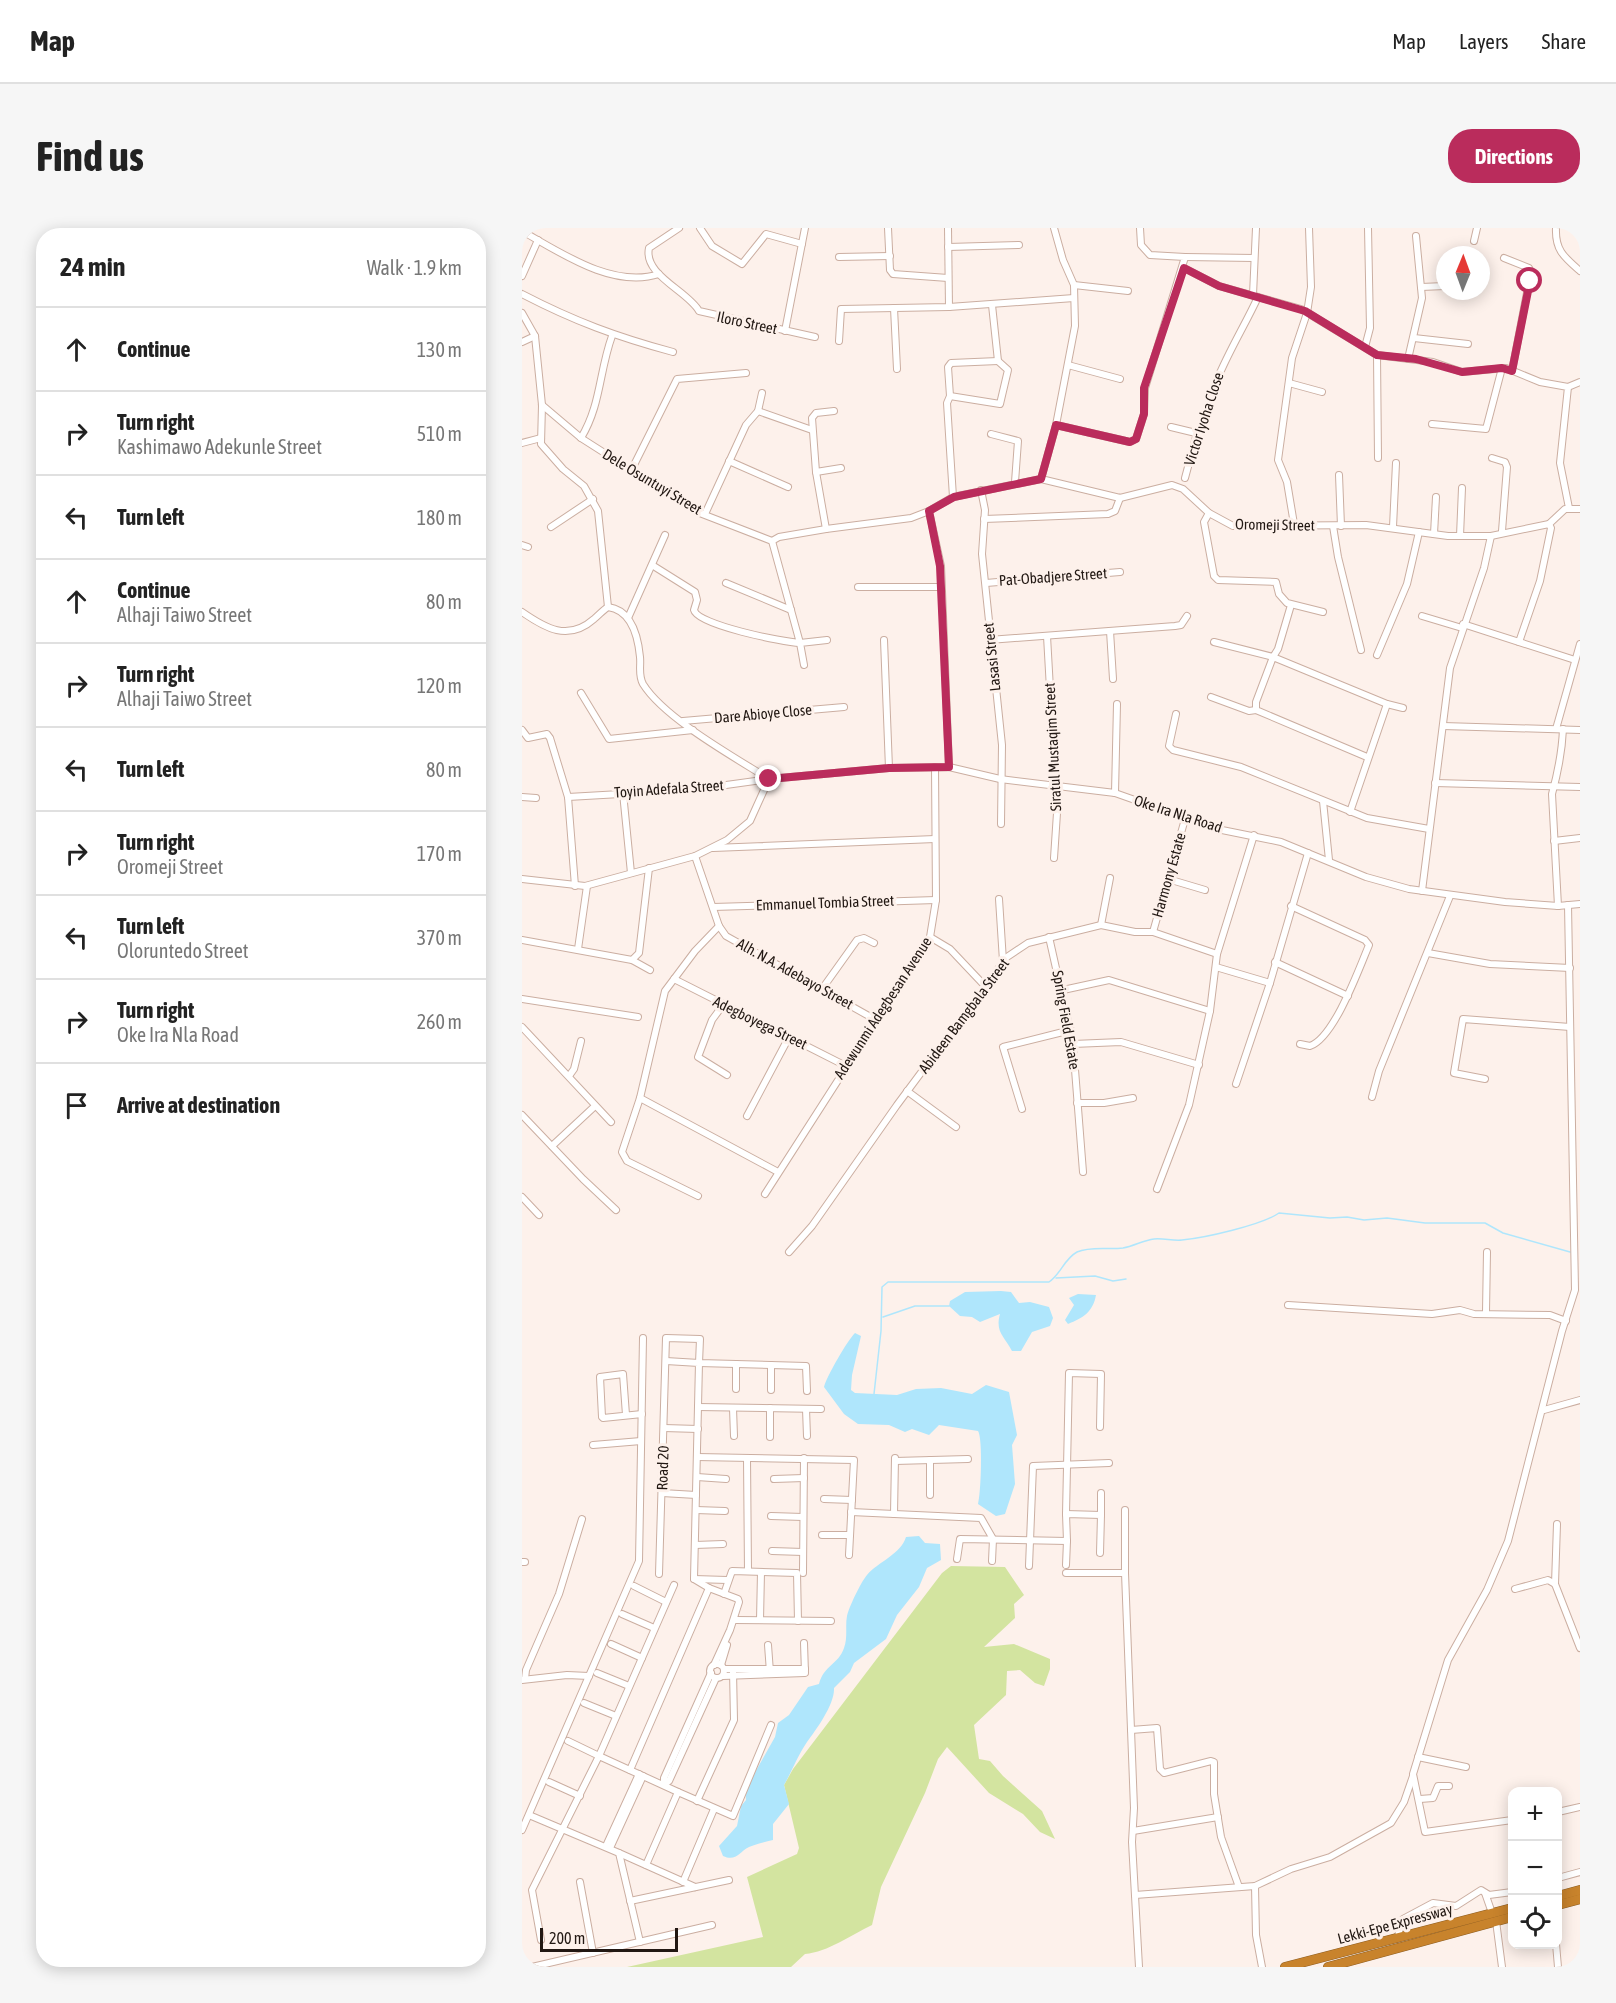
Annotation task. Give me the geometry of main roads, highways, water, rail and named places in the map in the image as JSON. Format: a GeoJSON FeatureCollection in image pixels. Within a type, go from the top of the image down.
{"type":"FeatureCollection","features":[{"type":"Feature","properties":{"kind":"highway"},"geometry":{"type":"LineString","coordinates":[[1561,1895],[1580,1890]]}},
{"type":"Feature","properties":{"kind":"highway"},"geometry":{"type":"LineString","coordinates":[[1562,1904],[1580,1899]]}},
{"type":"Feature","properties":{"kind":"highway","name":"Lekki-Epe Expressway"},"geometry":{"type":"LineString","coordinates":[[1328,1967],[1494,1917],[1508,1910]]}},
{"type":"Feature","properties":{"kind":"highway","name":"Lekki-Epe Expressway"},"geometry":{"type":"LineString","coordinates":[[1285,1967],[1494,1917],[1508,1917]]}},
{"type":"Feature","properties":{"kind":"water"},"geometry":{"type":"Polygon","coordinates":[[[965,1292],[1011,1292],[1019,1303],[1030,1302],[1049,1307],[1053,1318],[1050,1326],[1032,1332],[1021,1351],[1012,1351],[1001,1334],[1000,1314],[980,1322],[972,1317],[960,1316],[949,1306],[950,1301],[965,1292]]]}},
{"type":"Feature","properties":{"kind":"water"},"geometry":{"type":"Polygon","coordinates":[[[1078,1294],[1096,1295],[1086,1314],[1068,1324],[1065,1320],[1074,1305],[1069,1298],[1078,1294]]]}},
{"type":"Feature","properties":{"kind":"water"},"geometry":{"type":"Polygon","coordinates":[[[855,1333],[861,1336],[852,1375],[851,1390],[855,1393],[897,1395],[916,1389],[941,1388],[972,1394],[986,1385],[1009,1392],[1017,1435],[1012,1445],[1015,1484],[1005,1514],[996,1516],[978,1504],[981,1444],[978,1431],[939,1425],[929,1435],[912,1429],[905,1432],[889,1425],[858,1424],[844,1414],[824,1387],[847,1343],[855,1333]]]}},
{"type":"Feature","properties":{"kind":"water"},"geometry":{"type":"Polygon","coordinates":[[[919,1536],[925,1543],[940,1544],[941,1560],[927,1568],[919,1587],[897,1615],[886,1639],[854,1663],[850,1672],[834,1688],[828,1709],[784,1785],[789,1804],[773,1824],[773,1840],[749,1847],[731,1858],[723,1856],[719,1846],[737,1826],[741,1806],[746,1800],[745,1790],[775,1737],[778,1723],[789,1715],[808,1687],[819,1684],[824,1673],[841,1654],[846,1640],[847,1616],[862,1583],[872,1570],[899,1548],[906,1537],[919,1536]]]}},
{"type":"Feature","properties":{"kind":"waterway"},"geometry":{"type":"LineString","coordinates":[[874,1394],[881,1331],[882,1287],[888,1282],[1049,1282],[1069,1259],[1082,1250],[1123,1248],[1154,1239],[1179,1240],[1204,1237],[1247,1226],[1279,1213],[1364,1220],[1387,1218],[1425,1223],[1485,1223],[1503,1233],[1570,1252]]}},
{"type":"Feature","properties":{"kind":"waterway"},"geometry":{"type":"LineString","coordinates":[[1056,1278],[1095,1276],[1113,1281],[1126,1279]]}},
{"type":"Feature","properties":{"kind":"waterway"},"geometry":{"type":"LineString","coordinates":[[883,1317],[915,1306],[949,1306]]}}]}
